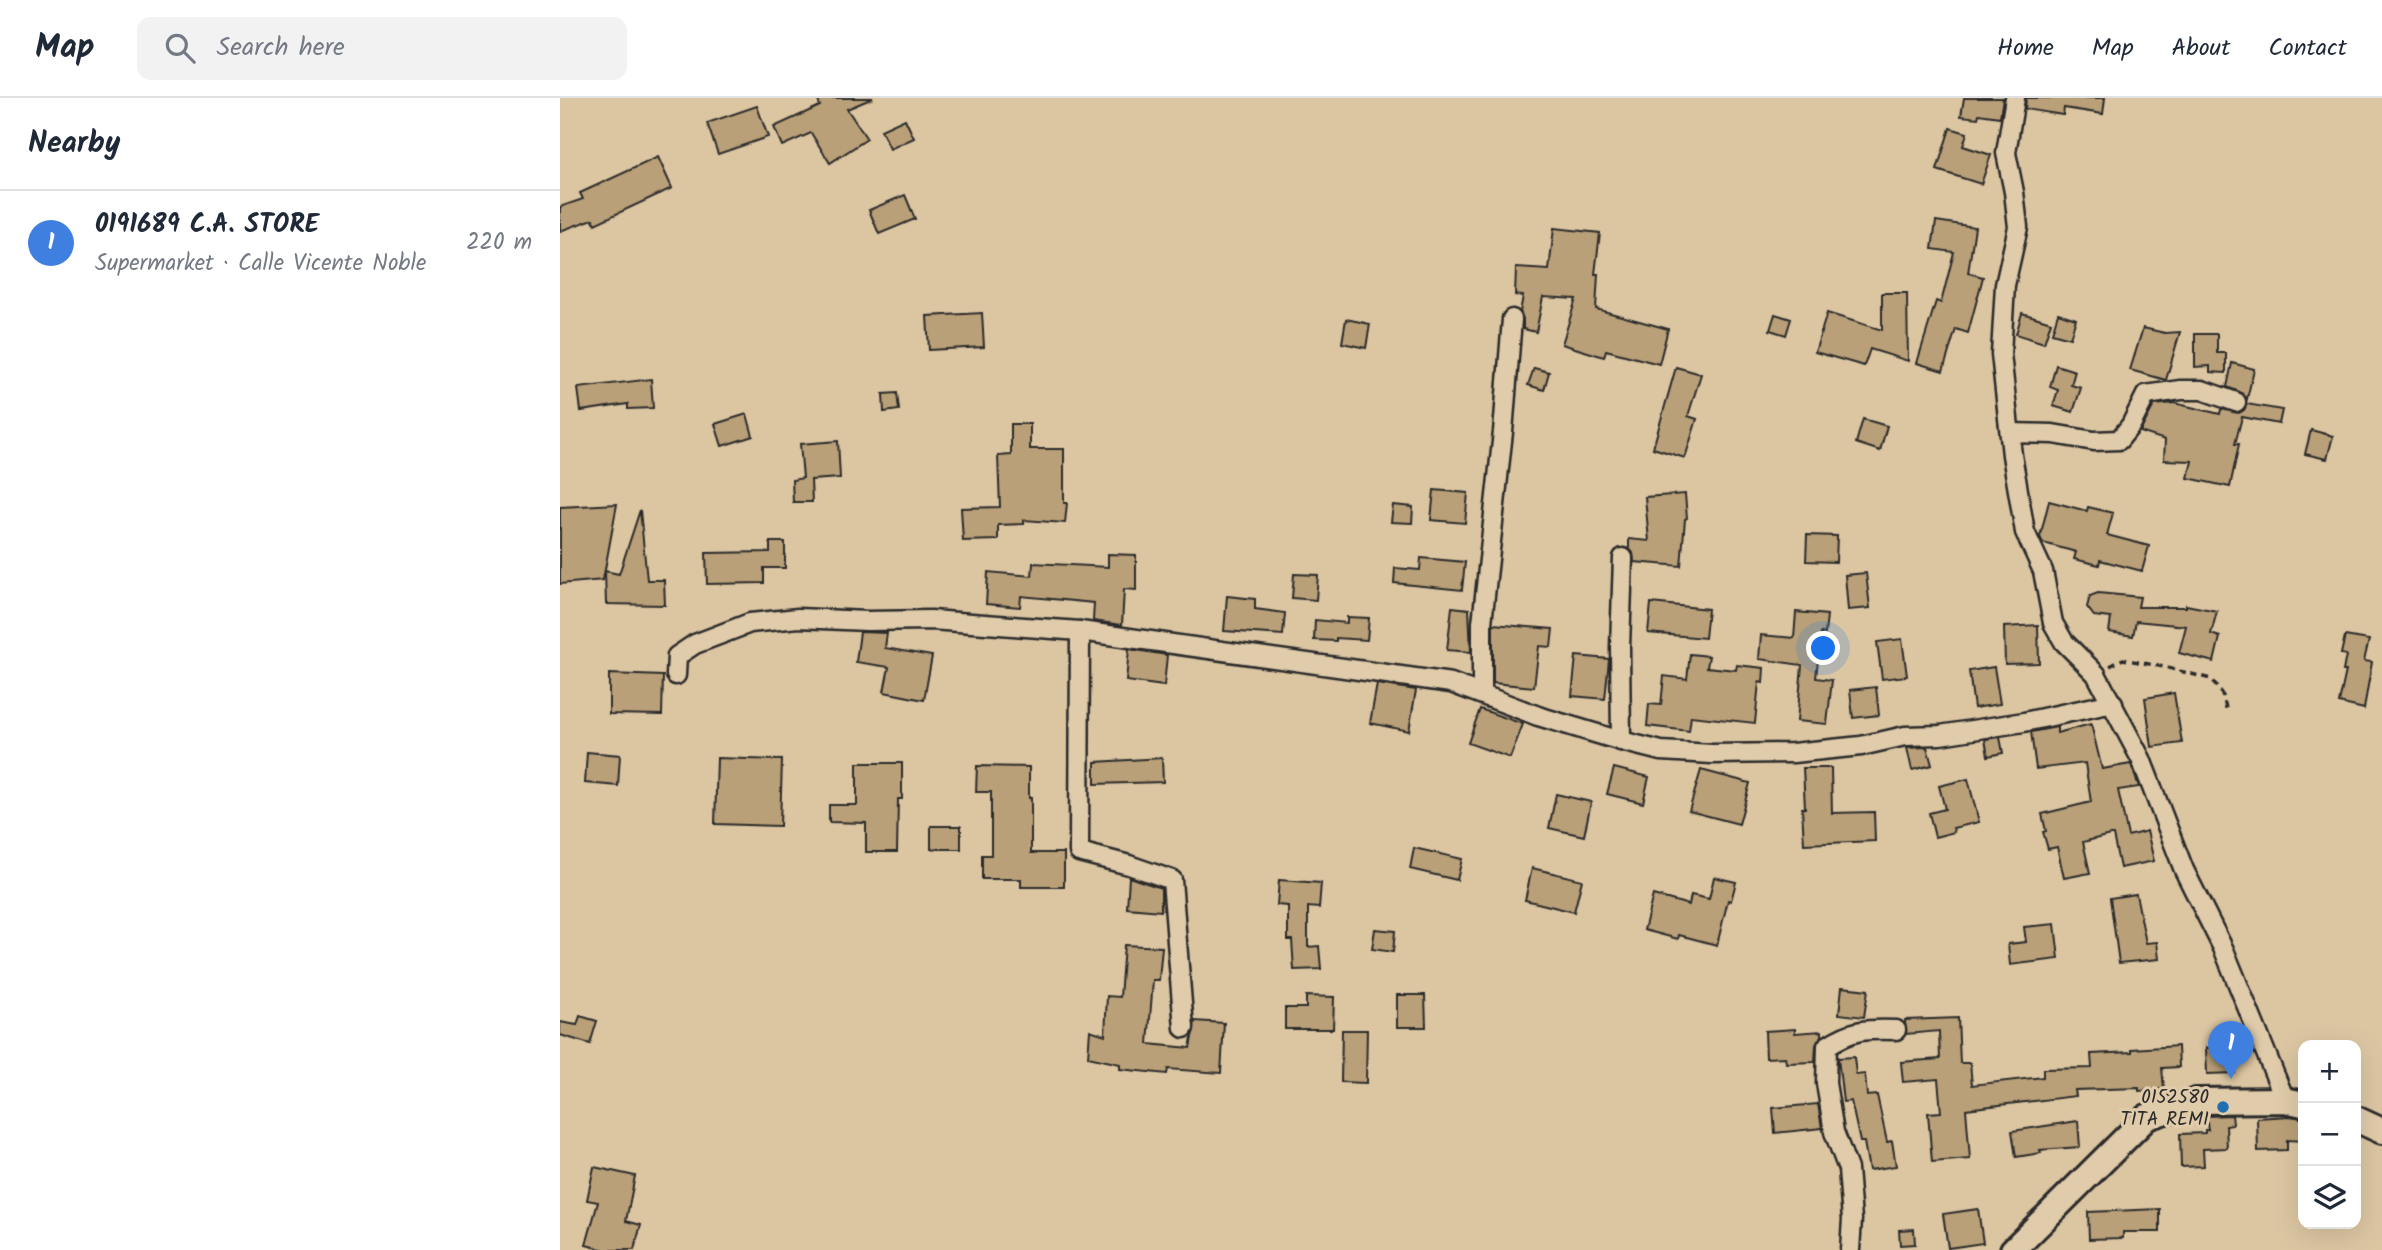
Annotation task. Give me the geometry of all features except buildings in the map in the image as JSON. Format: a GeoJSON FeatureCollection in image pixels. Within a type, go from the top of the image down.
{"type":"FeatureCollection","features":[{"type":"Feature","properties":{"kind":"street"},"geometry":{"type":"LineString","coordinates":[[2013,1250],[2147,1117],[2196,1101],[2294,1102],[2184,870],[2141,759],[2113,703],[2096,674],[2064,642],[2053,623],[2043,571],[2025,532],[2001,354],[2005,285],[2018,227],[2006,153],[2015,98]]}},
{"type":"Feature","properties":{"kind":"street"},"geometry":{"type":"LineString","coordinates":[[1482,694],[1482,623],[1503,432],[1512,319]]}},
{"type":"Feature","properties":{"kind":"street"},"geometry":{"type":"LineString","coordinates":[[2010,433],[2053,434],[2094,441],[2119,440],[2131,425],[2146,395],[2202,390],[2236,402]]}},
{"type":"Feature","properties":{"kind":"street"},"geometry":{"type":"LineString","coordinates":[[1621,741],[1623,558]]}},
{"type":"Feature","properties":{"kind":"street"},"geometry":{"type":"LineString","coordinates":[[676,675],[677,656],[695,644],[750,623],[798,618],[931,620],[1080,631],[1451,683],[1538,716],[1661,751],[1793,753],[1861,746],[1905,736],[1940,735],[2024,722],[2113,703]]}},
{"type":"Feature","properties":{"kind":"street"},"geometry":{"type":"LineString","coordinates":[[1080,631],[1079,852],[1172,880],[1184,1028]]}},
{"type":"Feature","properties":{"kind":"street"},"geometry":{"type":"LineString","coordinates":[[1850,1250],[1852,1219],[1848,1169],[1834,1132],[1826,1083],[1827,1046],[1842,1036],[1861,1029],[1896,1030]]}},
{"type":"Feature","properties":{"kind":"street"},"geometry":{"type":"LineString","coordinates":[[2361,1121],[2382,1131]]}},
{"type":"Feature","properties":{"kind":"path"},"geometry":{"type":"LineString","coordinates":[[2096,674],[2123,659],[2211,679],[2223,696],[2227,712]]}},
{"type":"Feature","properties":{"kind":"place","name":"0191689 C.A. STORE"},"geometry":{"type":"Point","coordinates":[2231,1079]}},
{"type":"Feature","properties":{"kind":"place","name":"0152580 TITA REMI"},"geometry":{"type":"Point","coordinates":[2223,1107]}}]}
